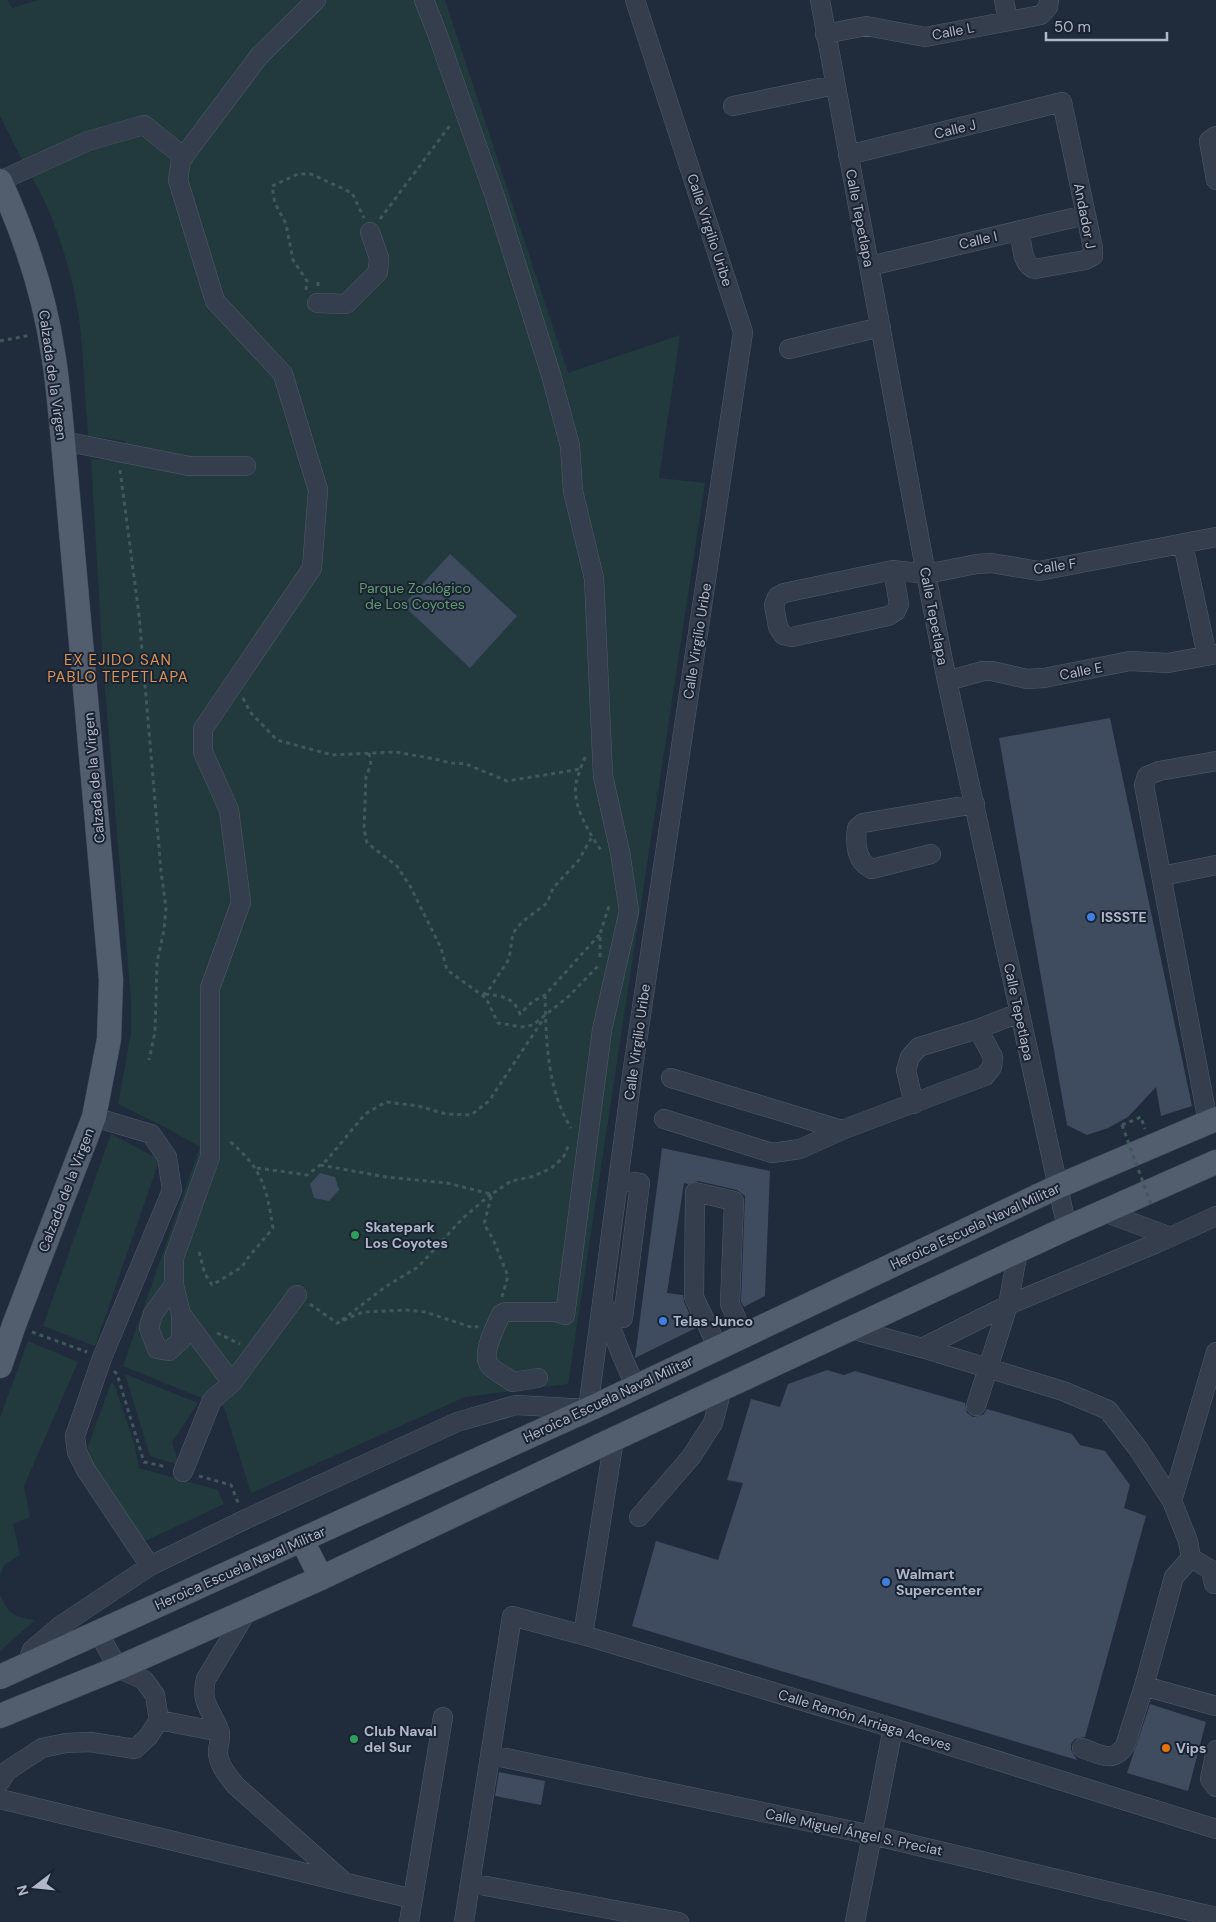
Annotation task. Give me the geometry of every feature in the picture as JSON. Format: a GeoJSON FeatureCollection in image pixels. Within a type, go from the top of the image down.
{"type":"FeatureCollection","features":[{"type":"Feature","properties":{"kind":"main road","name":"Calzada de la Virgen"},"geometry":{"type":"LineString","coordinates":[[0,181],[6,208],[32,262],[53,353],[63,441],[111,980],[109,1039],[94,1117],[7,1322],[0,1366]]}},
{"type":"Feature","properties":{"kind":"main road","name":"Heroica Escuela Naval Militar"},"geometry":{"type":"LineString","coordinates":[[0,1677],[588,1409],[1059,1186],[1212,1120]]}},
{"type":"Feature","properties":{"kind":"main road"},"geometry":{"type":"LineString","coordinates":[[0,1716],[118,1668],[321,1578],[851,1328],[1067,1228],[1216,1162]]}},
{"type":"Feature","properties":{"kind":"main road"},"geometry":{"type":"LineString","coordinates":[[302,1540],[321,1578]]}},
{"type":"Feature","properties":{"kind":"street"},"geometry":{"type":"LineString","coordinates":[[174,1285],[153,1314],[149,1328],[157,1349],[169,1351],[181,1340],[181,1314],[174,1285],[174,1258],[210,1156],[210,988],[241,902],[229,810],[203,752],[203,730],[312,568],[318,490],[283,374],[215,301],[178,180],[182,160],[260,55],[316,0]]}},
{"type":"Feature","properties":{"kind":"street"},"geometry":{"type":"LineString","coordinates":[[424,0],[463,104],[494,197],[551,375],[570,446],[573,491],[594,578],[603,776],[620,852],[629,911],[602,1030],[565,1315],[556,1312],[506,1312],[501,1314],[487,1350],[487,1360],[490,1366],[513,1382],[538,1378]]}},
{"type":"Feature","properties":{"kind":"street","name":"Calle Virgilio Uribe"},"geometry":{"type":"LineString","coordinates":[[588,1409],[633,1068],[743,332],[635,0]]}},
{"type":"Feature","properties":{"kind":"street","name":"Calle Tepetlapa"},"geometry":{"type":"LineString","coordinates":[[820,0],[947,681],[1067,1228]]}},
{"type":"Feature","properties":{"kind":"street"},"geometry":{"type":"LineString","coordinates":[[1004,0],[1008,21]]}},
{"type":"Feature","properties":{"kind":"street","name":"Calle L"},"geometry":{"type":"LineString","coordinates":[[825,34],[866,26],[925,37],[1041,15],[1049,4]]}},
{"type":"Feature","properties":{"kind":"street"},"geometry":{"type":"LineString","coordinates":[[732,106],[835,85]]}},
{"type":"Feature","properties":{"kind":"street","name":"Calle J"},"geometry":{"type":"LineString","coordinates":[[848,155],[1062,102]]}},
{"type":"Feature","properties":{"kind":"street","name":"Andador J"},"geometry":{"type":"LineString","coordinates":[[1020,230],[1026,263],[1029,268],[1035,269],[1085,260],[1092,256],[1093,248],[1062,102]]}},
{"type":"Feature","properties":{"kind":"street"},"geometry":{"type":"LineString","coordinates":[[0,181],[88,141],[144,125],[184,157]]}},
{"type":"Feature","properties":{"kind":"street"},"geometry":{"type":"LineString","coordinates":[[1216,136],[1209,141],[1216,180]]}},
{"type":"Feature","properties":{"kind":"street","name":"Calle I"},"geometry":{"type":"LineString","coordinates":[[870,266],[1085,215]]}},
{"type":"Feature","properties":{"kind":"street"},"geometry":{"type":"LineString","coordinates":[[318,303],[346,304],[378,272],[378,258],[370,232]]}},
{"type":"Feature","properties":{"kind":"street"},"geometry":{"type":"LineString","coordinates":[[789,349],[881,328]]}},
{"type":"Feature","properties":{"kind":"street"},"geometry":{"type":"LineString","coordinates":[[63,441],[189,466],[246,466]]}},
{"type":"Feature","properties":{"kind":"street","name":"Calle F"},"geometry":{"type":"LineString","coordinates":[[893,570],[899,604],[896,611],[888,616],[792,638],[783,635],[778,627],[774,605],[777,597],[784,593],[893,570],[926,574],[991,563],[1039,571],[1216,537]]}},
{"type":"Feature","properties":{"kind":"street"},"geometry":{"type":"LineString","coordinates":[[1183,544],[1211,655]]}},
{"type":"Feature","properties":{"kind":"street","name":"Calle E"},"geometry":{"type":"LineString","coordinates":[[947,681],[983,671],[992,671],[1027,679],[1044,678],[1130,661],[1168,664],[1211,655]]}},
{"type":"Feature","properties":{"kind":"street"},"geometry":{"type":"LineString","coordinates":[[1212,1120],[1144,785],[1147,776],[1159,771],[1216,761]]}},
{"type":"Feature","properties":{"kind":"street"},"geometry":{"type":"LineString","coordinates":[[931,854],[872,869],[865,866],[860,859],[856,841],[857,828],[863,823],[975,804]]}},
{"type":"Feature","properties":{"kind":"street"},"geometry":{"type":"LineString","coordinates":[[1162,876],[1216,865]]}},
{"type":"Feature","properties":{"kind":"street"},"geometry":{"type":"LineString","coordinates":[[914,1104],[906,1070],[910,1057],[919,1047],[978,1029],[1019,1013]]}},
{"type":"Feature","properties":{"kind":"street"},"geometry":{"type":"LineString","coordinates":[[664,1119],[772,1153],[800,1149],[842,1130],[985,1076],[992,1068],[993,1057],[978,1029]]}},
{"type":"Feature","properties":{"kind":"street"},"geometry":{"type":"LineString","coordinates":[[670,1078],[842,1130]]}},
{"type":"Feature","properties":{"kind":"street"},"geometry":{"type":"LineString","coordinates":[[94,1117],[151,1134],[167,1157],[172,1190],[102,1358],[75,1436],[76,1452],[86,1470],[150,1566]]}},
{"type":"Feature","properties":{"kind":"street"},"geometry":{"type":"LineString","coordinates":[[619,1180],[640,1183],[624,1318]]}},
{"type":"Feature","properties":{"kind":"street"},"geometry":{"type":"LineString","coordinates":[[718,1348],[694,1296],[695,1192],[734,1201],[730,1304],[744,1335]]}},
{"type":"Feature","properties":{"kind":"street"},"geometry":{"type":"LineString","coordinates":[[1104,1212],[1171,1237]]}},
{"type":"Feature","properties":{"kind":"street"},"geometry":{"type":"LineString","coordinates":[[922,1348],[1008,1305],[1171,1237],[1216,1216]]}},
{"type":"Feature","properties":{"kind":"street"},"geometry":{"type":"LineString","coordinates":[[971,1405],[981,1367],[1008,1305],[1018,1251]]}},
{"type":"Feature","properties":{"kind":"street"},"geometry":{"type":"LineString","coordinates":[[183,1472],[212,1400],[232,1383],[297,1295]]}},
{"type":"Feature","properties":{"kind":"street","name":"Calle Virgilio Uribe"},"geometry":{"type":"LineString","coordinates":[[604,1296],[609,1324],[636,1386]]}},
{"type":"Feature","properties":{"kind":"street"},"geometry":{"type":"LineString","coordinates":[[181,1314],[232,1383]]}},
{"type":"Feature","properties":{"kind":"street"},"geometry":{"type":"LineString","coordinates":[[851,1328],[1062,1391],[1108,1410],[1139,1450],[1172,1501],[1188,1541],[1191,1558],[1214,1577]]}},
{"type":"Feature","properties":{"kind":"street"},"geometry":{"type":"LineString","coordinates":[[1172,1501],[1214,1361]]}},
{"type":"Feature","properties":{"kind":"street"},"geometry":{"type":"LineString","coordinates":[[639,1517],[690,1456],[713,1423],[722,1389]]}},
{"type":"Feature","properties":{"kind":"street"},"geometry":{"type":"LineString","coordinates":[[26,1666],[32,1650],[60,1626],[150,1566],[246,1519],[456,1422],[516,1405],[588,1409]]}},
{"type":"Feature","properties":{"kind":"street"},"geometry":{"type":"LineString","coordinates":[[583,1635],[614,1439]]}},
{"type":"Feature","properties":{"kind":"street"},"geometry":{"type":"LineString","coordinates":[[1082,1748],[1110,1757],[1119,1754],[1125,1746],[1144,1686],[1174,1577],[1191,1558]]}},
{"type":"Feature","properties":{"kind":"street"},"geometry":{"type":"LineString","coordinates":[[247,1611],[206,1679],[203,1691],[206,1704],[220,1732],[218,1755],[224,1771],[236,1786],[344,1882]]}},
{"type":"Feature","properties":{"kind":"street","name":"Calle Ramón Arriaga Aceves"},"geometry":{"type":"LineString","coordinates":[[491,1755],[512,1616],[583,1635],[893,1728],[1216,1829]]}},
{"type":"Feature","properties":{"kind":"street"},"geometry":{"type":"LineString","coordinates":[[0,1782],[7,1771],[42,1748],[66,1743],[90,1742],[135,1749],[148,1737],[159,1720],[155,1695],[144,1680],[118,1668],[98,1632]]}},
{"type":"Feature","properties":{"kind":"street"},"geometry":{"type":"LineString","coordinates":[[1144,1686],[1216,1706]]}},
{"type":"Feature","properties":{"kind":"street"},"geometry":{"type":"LineString","coordinates":[[409,1922],[443,1717]]}},
{"type":"Feature","properties":{"kind":"street"},"geometry":{"type":"LineString","coordinates":[[159,1720],[220,1732]]}},
{"type":"Feature","properties":{"kind":"street"},"geometry":{"type":"LineString","coordinates":[[855,1922],[893,1728]]}},
{"type":"Feature","properties":{"kind":"street"},"geometry":{"type":"LineString","coordinates":[[1216,1750],[1210,1779],[1216,1787]]}},
{"type":"Feature","properties":{"kind":"street"},"geometry":{"type":"LineString","coordinates":[[464,1922],[491,1755]]}},
{"type":"Feature","properties":{"kind":"street","name":"Calle Miguel Ángel S. Preciat"},"geometry":{"type":"LineString","coordinates":[[491,1755],[872,1835],[1216,1917]]}},
{"type":"Feature","properties":{"kind":"street"},"geometry":{"type":"LineString","coordinates":[[0,1799],[413,1899]]}},
{"type":"Feature","properties":{"kind":"street"},"geometry":{"type":"LineString","coordinates":[[470,1883],[679,1922]]}},
{"type":"Feature","properties":{"kind":"path"},"geometry":{"type":"LineString","coordinates":[[318,303],[308,299],[306,296],[307,281],[293,260],[286,224],[275,203],[272,186],[298,174],[311,174],[352,193],[370,232],[456,117],[463,104]]}},
{"type":"Feature","properties":{"kind":"path"},"geometry":{"type":"LineString","coordinates":[[0,340],[49,331]]}},
{"type":"Feature","properties":{"kind":"path"},"geometry":{"type":"LineString","coordinates":[[116,452],[123,483],[139,615],[161,871],[166,908],[158,962],[155,1032],[149,1060]]}},
{"type":"Feature","properties":{"kind":"path"},"geometry":{"type":"LineString","coordinates":[[242,694],[250,712],[277,740],[332,755],[396,752],[449,763],[466,764],[507,781],[581,769]]}},
{"type":"Feature","properties":{"kind":"path"},"geometry":{"type":"LineString","coordinates":[[369,753],[370,765],[366,776],[364,829],[367,842],[397,866],[410,886],[440,948],[447,970],[484,994],[503,996],[513,1001],[520,1014],[532,1002],[546,996],[600,934]]}},
{"type":"Feature","properties":{"kind":"path"},"geometry":{"type":"LineString","coordinates":[[484,994],[509,959],[513,933],[522,922],[547,904],[552,888],[578,861],[592,837]]}},
{"type":"Feature","properties":{"kind":"path"},"geometry":{"type":"LineString","coordinates":[[599,974],[600,934],[611,899]]}},
{"type":"Feature","properties":{"kind":"path"},"geometry":{"type":"LineString","coordinates":[[484,994],[498,1023],[522,1027],[533,1025],[569,996],[600,965],[604,957]]}},
{"type":"Feature","properties":{"kind":"path"},"geometry":{"type":"LineString","coordinates":[[546,996],[546,1041],[554,1082],[563,1114],[574,1133],[577,1126]]}},
{"type":"Feature","properties":{"kind":"path"},"geometry":{"type":"LineString","coordinates":[[257,1168],[307,1175],[327,1160],[365,1114],[386,1102],[418,1106],[446,1114],[471,1115],[489,1101],[546,1015]]}},
{"type":"Feature","properties":{"kind":"path"},"geometry":{"type":"LineString","coordinates":[[1152,1146],[1140,1117],[1122,1125],[1152,1207]]}},
{"type":"Feature","properties":{"kind":"path"},"geometry":{"type":"LineString","coordinates":[[199,1252],[205,1274],[212,1285],[242,1267],[273,1228],[268,1195],[257,1168],[221,1134],[211,1137]]}},
{"type":"Feature","properties":{"kind":"path"},"geometry":{"type":"LineString","coordinates":[[338,1323],[385,1287],[418,1267],[463,1218],[492,1194],[511,1181],[531,1177],[550,1169],[563,1158],[570,1141]]}},
{"type":"Feature","properties":{"kind":"path"},"geometry":{"type":"LineString","coordinates":[[320,1165],[386,1177],[447,1183],[492,1194]]}},
{"type":"Feature","properties":{"kind":"path"},"geometry":{"type":"LineString","coordinates":[[492,1194],[484,1224],[493,1239],[508,1276],[502,1299]]}},
{"type":"Feature","properties":{"kind":"path"},"geometry":{"type":"LineString","coordinates":[[297,1295],[338,1323]]}},
{"type":"Feature","properties":{"kind":"path"},"geometry":{"type":"LineString","coordinates":[[338,1323],[363,1312],[408,1310],[425,1312],[474,1328],[480,1324]]}},
{"type":"Feature","properties":{"kind":"path"},"geometry":{"type":"LineString","coordinates":[[7,1322],[102,1358],[117,1374],[144,1462],[231,1486],[246,1519]]}},
{"type":"Feature","properties":{"kind":"green space","name":"Parque Zoológico de Los Coyotes"},"geometry":{"type":"Polygon","coordinates":[[[0,0],[8,0],[12,8],[38,0],[445,0],[568,373],[680,335],[659,478],[705,483],[568,1384],[465,1397],[251,1493],[224,1407],[123,1366],[200,1147],[118,1104],[131,1033],[131,999],[103,665],[91,459],[127,462],[125,441],[88,436],[83,353],[73,287],[56,230],[32,177],[72,158],[23,162],[0,116],[0,0]]]}},
{"type":"Feature","properties":{"kind":"green space"},"geometry":{"type":"Polygon","coordinates":[[[111,1134],[155,1157],[158,1164],[95,1346],[43,1326],[111,1134]]]}},
{"type":"Feature","properties":{"kind":"green space"},"geometry":{"type":"Polygon","coordinates":[[[28,1341],[78,1362],[24,1486],[30,1517],[13,1524],[20,1555],[4,1565],[0,1576],[0,1418],[28,1341]]]}},
{"type":"Feature","properties":{"kind":"green space"},"geometry":{"type":"Polygon","coordinates":[[[125,1374],[198,1403],[172,1442],[179,1465],[150,1456],[125,1374]]]}},
{"type":"Feature","properties":{"kind":"green space"},"geometry":{"type":"Polygon","coordinates":[[[111,1383],[114,1384],[134,1443],[139,1468],[218,1490],[224,1504],[139,1544],[86,1452],[111,1383]]]}},
{"type":"Feature","properties":{"kind":"green space"},"geometry":{"type":"Polygon","coordinates":[[[0,1595],[6,1607],[13,1614],[35,1620],[0,1651],[0,1595]]]}},
{"type":"Feature","properties":{"kind":"building"},"geometry":{"type":"Polygon","coordinates":[[[450,554],[517,616],[470,668],[403,605],[450,554]]]}},
{"type":"Feature","properties":{"kind":"building","name":"ISSSTE"},"geometry":{"type":"Polygon","coordinates":[[[1110,718],[1192,1106],[1161,1116],[1156,1087],[1128,1117],[1108,1128],[1087,1135],[1067,1125],[999,738],[1110,718]]]}},
{"type":"Feature","properties":{"kind":"building"},"geometry":{"type":"Polygon","coordinates":[[[662,1148],[770,1171],[765,1296],[744,1307],[741,1302],[745,1196],[737,1190],[698,1181],[688,1184],[684,1183],[667,1293],[683,1295],[684,1302],[696,1328],[635,1358],[662,1148]]]}},
{"type":"Feature","properties":{"kind":"building"},"geometry":{"type":"Polygon","coordinates":[[[320,1173],[335,1177],[339,1190],[329,1201],[314,1198],[310,1184],[320,1173]]]}},
{"type":"Feature","properties":{"kind":"building","name":"Walmart Supercenter"},"geometry":{"type":"Polygon","coordinates":[[[827,1370],[844,1375],[855,1371],[965,1403],[967,1413],[973,1417],[983,1415],[987,1409],[1072,1434],[1080,1445],[1105,1451],[1130,1485],[1124,1508],[1146,1516],[1085,1737],[1075,1739],[1071,1744],[1071,1750],[1077,1760],[632,1626],[656,1541],[718,1560],[743,1483],[727,1480],[751,1399],[780,1407],[788,1384],[827,1370]]]}},
{"type":"Feature","properties":{"kind":"building","name":"Vips"},"geometry":{"type":"Polygon","coordinates":[[[1150,1704],[1206,1722],[1188,1791],[1127,1773],[1150,1704]]]}},
{"type":"Feature","properties":{"kind":"building"},"geometry":{"type":"Polygon","coordinates":[[[499,1772],[545,1781],[541,1805],[495,1796],[499,1772]]]}},
{"type":"Feature","properties":{"kind":"place","name":"ISSSTE"},"geometry":{"type":"Point","coordinates":[1091,917]}},
{"type":"Feature","properties":{"kind":"place","name":"Skatepark Los Coyotes"},"geometry":{"type":"Point","coordinates":[355,1235]}},
{"type":"Feature","properties":{"kind":"place","name":"Telas Junco"},"geometry":{"type":"Point","coordinates":[663,1321]}},
{"type":"Feature","properties":{"kind":"place","name":"Walmart Supercenter"},"geometry":{"type":"Point","coordinates":[886,1582]}},
{"type":"Feature","properties":{"kind":"place","name":"Club Naval del Sur"},"geometry":{"type":"Point","coordinates":[354,1739]}},
{"type":"Feature","properties":{"kind":"place","name":"Vips"},"geometry":{"type":"Point","coordinates":[1166,1748]}},
{"type":"Feature","properties":{"kind":"district","name":"EX EJIDO SAN PABLO TEPETLAPA"},"geometry":{"type":"Point","coordinates":[118,668]}}]}
